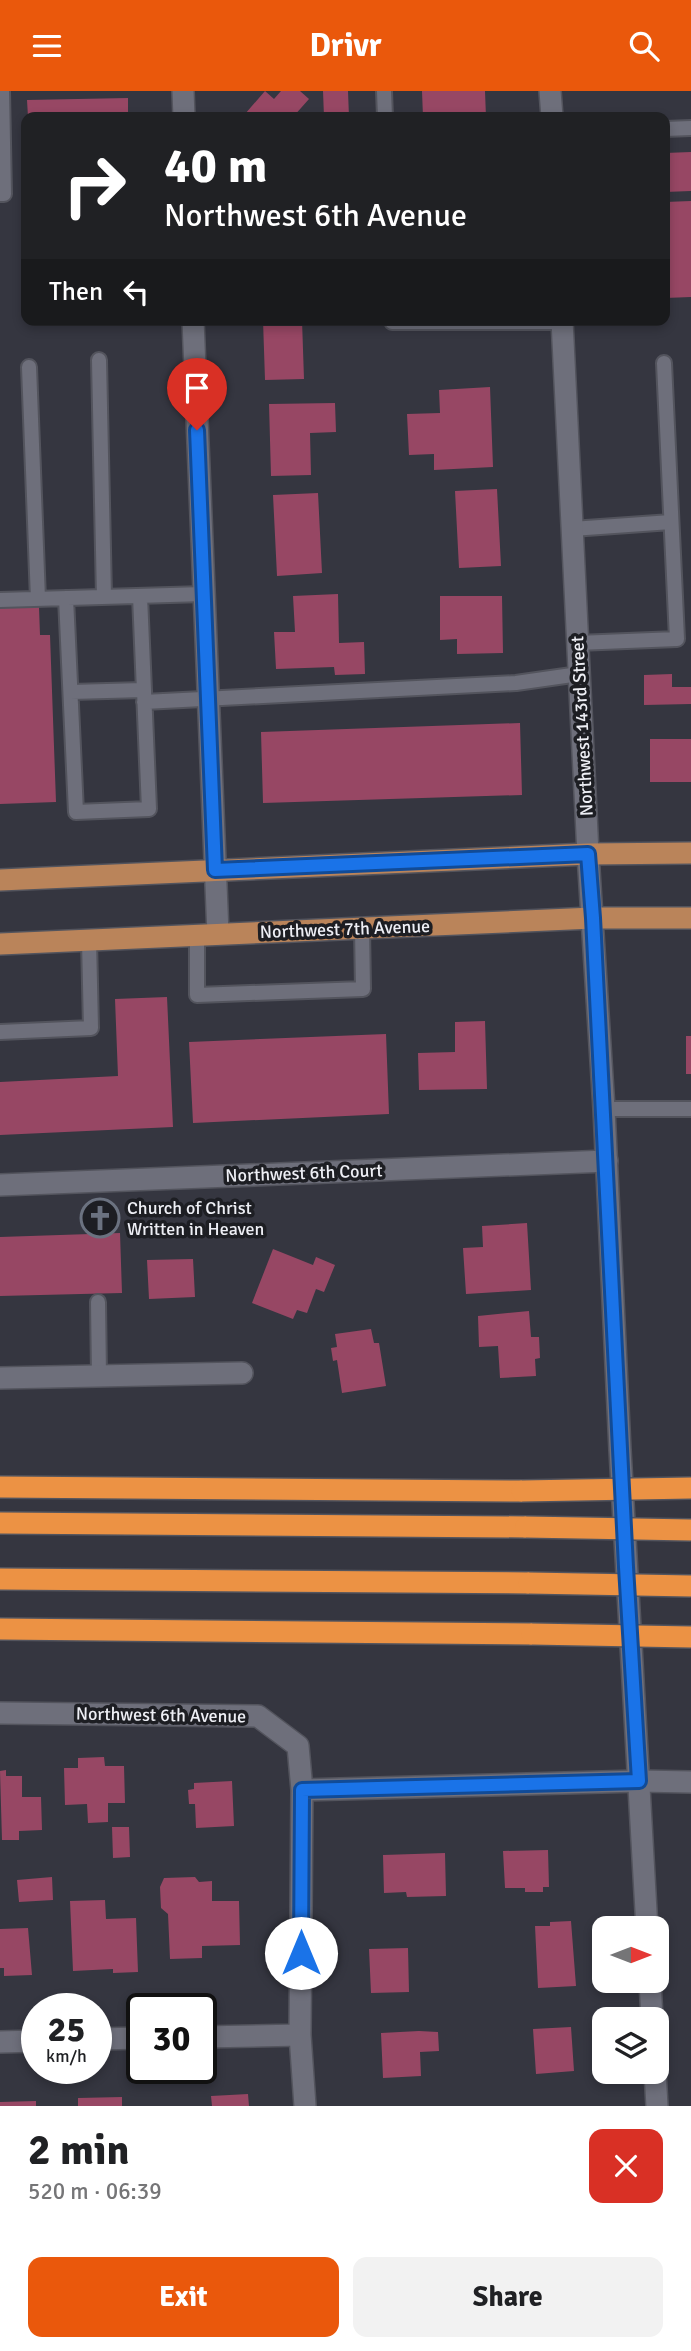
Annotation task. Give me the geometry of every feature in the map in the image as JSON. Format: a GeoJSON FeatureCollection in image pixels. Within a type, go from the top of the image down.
{"type":"FeatureCollection","features":[{"type":"Feature","properties":{"kind":"highway"},"geometry":{"type":"LineString","coordinates":[[0,1487],[523,1491],[691,1488]]}},
{"type":"Feature","properties":{"kind":"highway"},"geometry":{"type":"LineString","coordinates":[[0,1523],[691,1530]]}},
{"type":"Feature","properties":{"kind":"highway"},"geometry":{"type":"LineString","coordinates":[[0,1579],[691,1586]]}},
{"type":"Feature","properties":{"kind":"highway"},"geometry":{"type":"LineString","coordinates":[[0,1629],[691,1637]]}},
{"type":"Feature","properties":{"kind":"main road"},"geometry":{"type":"LineString","coordinates":[[0,880],[588,854],[691,853]]}},
{"type":"Feature","properties":{"kind":"main road","name":"Northwest 7th Avenue"},"geometry":{"type":"LineString","coordinates":[[0,944],[593,918],[691,918]]}},
{"type":"Feature","properties":{"kind":"street"},"geometry":{"type":"LineString","coordinates":[[183,91],[184,112]]}},
{"type":"Feature","properties":{"kind":"street"},"geometry":{"type":"LineString","coordinates":[[550,91],[552,112]]}},
{"type":"Feature","properties":{"kind":"street"},"geometry":{"type":"LineString","coordinates":[[193,326],[215,870],[207,935]]}},
{"type":"Feature","properties":{"kind":"street","name":"Northwest 143rd Street"},"geometry":{"type":"LineString","coordinates":[[562,326],[588,854],[607,1161],[623,1515],[646,1916]]}},
{"type":"Feature","properties":{"kind":"street","name":"Northwest 6th Court"},"geometry":{"type":"LineString","coordinates":[[0,1185],[607,1161]]}},
{"type":"Feature","properties":{"kind":"street"},"geometry":{"type":"LineString","coordinates":[[0,1378],[242,1373]]}},
{"type":"Feature","properties":{"kind":"street","name":"Northwest 6th Avenue"},"geometry":{"type":"LineString","coordinates":[[0,1713],[258,1716],[298,1747],[302,1790],[300,2035],[305,2106]]}},
{"type":"Feature","properties":{"kind":"street"},"geometry":{"type":"LineString","coordinates":[[302,1790],[691,1782]]}},
{"type":"Feature","properties":{"kind":"street"},"geometry":{"type":"LineString","coordinates":[[217,2037],[300,2035]]}},
{"type":"Feature","properties":{"kind":"street"},"geometry":{"type":"LineString","coordinates":[[0,2042],[21,2041]]}},
{"type":"Feature","properties":{"kind":"street"},"geometry":{"type":"LineString","coordinates":[[656,2084],[657,2106]]}},
{"type":"Feature","properties":{"kind":"lane"},"geometry":{"type":"LineString","coordinates":[[0,194],[4,194],[2,91]]}},
{"type":"Feature","properties":{"kind":"lane"},"geometry":{"type":"LineString","coordinates":[[384,91],[385,112]]}},
{"type":"Feature","properties":{"kind":"lane"},"geometry":{"type":"LineString","coordinates":[[670,128],[691,128]]}},
{"type":"Feature","properties":{"kind":"lane"},"geometry":{"type":"LineString","coordinates":[[99,360],[104,597]]}},
{"type":"Feature","properties":{"kind":"lane"},"geometry":{"type":"LineString","coordinates":[[577,643],[684,641],[671,522],[664,363]]}},
{"type":"Feature","properties":{"kind":"lane"},"geometry":{"type":"LineString","coordinates":[[29,367],[38,599]]}},
{"type":"Feature","properties":{"kind":"lane"},"geometry":{"type":"LineString","coordinates":[[572,529],[671,522]]}},
{"type":"Feature","properties":{"kind":"lane"},"geometry":{"type":"LineString","coordinates":[[0,600],[204,594]]}},
{"type":"Feature","properties":{"kind":"lane"},"geometry":{"type":"LineString","coordinates":[[66,598],[76,812],[149,809],[140,596]]}},
{"type":"Feature","properties":{"kind":"lane"},"geometry":{"type":"LineString","coordinates":[[71,692],[208,699],[516,683],[579,674]]}},
{"type":"Feature","properties":{"kind":"lane"},"geometry":{"type":"LineString","coordinates":[[207,935],[197,995],[363,989],[362,928]]}},
{"type":"Feature","properties":{"kind":"lane"},"geometry":{"type":"LineString","coordinates":[[0,1032],[92,1028],[89,940]]}},
{"type":"Feature","properties":{"kind":"lane"},"geometry":{"type":"LineString","coordinates":[[604,1109],[691,1109]]}},
{"type":"Feature","properties":{"kind":"lane"},"geometry":{"type":"LineString","coordinates":[[98,1302],[99,1376]]}},
{"type":"Feature","properties":{"kind":"building"},"geometry":{"type":"Polygon","coordinates":[[[265,91],[274,99],[281,91],[300,91],[309,99],[297,112],[247,112],[265,91]]]}},
{"type":"Feature","properties":{"kind":"building"},"geometry":{"type":"Polygon","coordinates":[[[323,91],[348,91],[349,112],[324,112],[323,91]]]}},
{"type":"Feature","properties":{"kind":"building"},"geometry":{"type":"Polygon","coordinates":[[[422,91],[485,91],[486,112],[423,112],[422,91]]]}},
{"type":"Feature","properties":{"kind":"building"},"geometry":{"type":"Polygon","coordinates":[[[128,98],[128,112],[28,112],[27,100],[128,98]]]}},
{"type":"Feature","properties":{"kind":"building"},"geometry":{"type":"Polygon","coordinates":[[[691,152],[691,191],[670,192],[670,153],[691,152]]]}},
{"type":"Feature","properties":{"kind":"building"},"geometry":{"type":"Polygon","coordinates":[[[691,201],[691,297],[670,298],[670,202],[691,201]]]}},
{"type":"Feature","properties":{"kind":"building"},"geometry":{"type":"Polygon","coordinates":[[[263,326],[302,326],[304,379],[265,380],[263,326]]]}},
{"type":"Feature","properties":{"kind":"building"},"geometry":{"type":"Polygon","coordinates":[[[490,387],[493,467],[434,470],[434,454],[409,455],[407,414],[440,413],[439,390],[490,387]]]}},
{"type":"Feature","properties":{"kind":"building"},"geometry":{"type":"Polygon","coordinates":[[[335,403],[336,432],[310,433],[311,475],[271,476],[269,404],[335,403]]]}},
{"type":"Feature","properties":{"kind":"building"},"geometry":{"type":"Polygon","coordinates":[[[497,489],[501,566],[459,568],[455,491],[497,489]]]}},
{"type":"Feature","properties":{"kind":"building"},"geometry":{"type":"Polygon","coordinates":[[[318,493],[322,573],[277,576],[273,495],[318,493]]]}},
{"type":"Feature","properties":{"kind":"building"},"geometry":{"type":"Polygon","coordinates":[[[338,594],[339,643],[364,642],[365,674],[335,675],[334,667],[276,669],[274,632],[295,632],[293,596],[338,594]]]}},
{"type":"Feature","properties":{"kind":"building"},"geometry":{"type":"Polygon","coordinates":[[[440,596],[502,596],[503,653],[457,654],[457,639],[440,640],[440,596]]]}},
{"type":"Feature","properties":{"kind":"building"},"geometry":{"type":"Polygon","coordinates":[[[39,607],[40,635],[50,635],[56,802],[0,804],[0,608],[39,607]]]}},
{"type":"Feature","properties":{"kind":"building"},"geometry":{"type":"Polygon","coordinates":[[[672,674],[672,687],[691,687],[691,704],[644,705],[644,675],[672,674]]]}},
{"type":"Feature","properties":{"kind":"building"},"geometry":{"type":"Polygon","coordinates":[[[520,723],[522,795],[263,803],[261,732],[520,723]]]}},
{"type":"Feature","properties":{"kind":"building"},"geometry":{"type":"Polygon","coordinates":[[[650,739],[691,739],[691,782],[650,782],[650,739]]]}},
{"type":"Feature","properties":{"kind":"building"},"geometry":{"type":"Polygon","coordinates":[[[167,997],[173,1127],[0,1135],[0,1082],[118,1076],[115,999],[167,997]]]}},
{"type":"Feature","properties":{"kind":"building"},"geometry":{"type":"Polygon","coordinates":[[[485,1021],[487,1089],[419,1090],[418,1053],[455,1052],[455,1022],[485,1021]]]}},
{"type":"Feature","properties":{"kind":"building"},"geometry":{"type":"Polygon","coordinates":[[[386,1034],[389,1114],[193,1123],[189,1042],[386,1034]]]}},
{"type":"Feature","properties":{"kind":"building"},"geometry":{"type":"Polygon","coordinates":[[[686,1036],[691,1036],[691,1074],[686,1074],[686,1036]]]}},
{"type":"Feature","properties":{"kind":"building"},"geometry":{"type":"Polygon","coordinates":[[[527,1223],[531,1290],[466,1294],[463,1248],[483,1247],[482,1226],[527,1223]]]}},
{"type":"Feature","properties":{"kind":"building"},"geometry":{"type":"Polygon","coordinates":[[[120,1233],[122,1293],[0,1296],[0,1237],[120,1233]]]}},
{"type":"Feature","properties":{"kind":"building"},"geometry":{"type":"Polygon","coordinates":[[[273,1249],[313,1265],[316,1257],[335,1265],[324,1292],[316,1289],[307,1313],[297,1310],[293,1319],[252,1303],[273,1249]]]}},
{"type":"Feature","properties":{"kind":"building"},"geometry":{"type":"Polygon","coordinates":[[[193,1259],[195,1297],[149,1299],[147,1260],[193,1259]]]}},
{"type":"Feature","properties":{"kind":"building"},"geometry":{"type":"Polygon","coordinates":[[[529,1311],[531,1337],[539,1337],[540,1358],[535,1359],[536,1376],[500,1378],[498,1346],[479,1347],[478,1316],[529,1311]]]}},
{"type":"Feature","properties":{"kind":"building"},"geometry":{"type":"Polygon","coordinates":[[[371,1329],[374,1343],[379,1343],[386,1386],[342,1393],[337,1360],[333,1361],[331,1348],[337,1347],[335,1334],[371,1329]]]}},
{"type":"Feature","properties":{"kind":"building"},"geometry":{"type":"Polygon","coordinates":[[[104,1757],[105,1766],[124,1766],[125,1803],[108,1803],[108,1822],[88,1823],[87,1804],[65,1805],[64,1768],[78,1768],[78,1758],[104,1757]]]}},
{"type":"Feature","properties":{"kind":"building"},"geometry":{"type":"Polygon","coordinates":[[[6,1770],[6,1776],[22,1776],[22,1797],[41,1797],[42,1830],[19,1831],[19,1840],[2,1840],[0,1771],[6,1770]]]}},
{"type":"Feature","properties":{"kind":"building"},"geometry":{"type":"Polygon","coordinates":[[[232,1781],[234,1826],[196,1828],[195,1804],[189,1804],[188,1790],[194,1789],[194,1783],[232,1781]]]}},
{"type":"Feature","properties":{"kind":"building"},"geometry":{"type":"Polygon","coordinates":[[[112,1827],[129,1827],[130,1857],[113,1858],[112,1827]]]}},
{"type":"Feature","properties":{"kind":"building"},"geometry":{"type":"Polygon","coordinates":[[[548,1850],[549,1887],[543,1887],[543,1892],[505,1888],[503,1851],[548,1850]]]}},
{"type":"Feature","properties":{"kind":"building"},"geometry":{"type":"Polygon","coordinates":[[[445,1853],[446,1896],[407,1897],[406,1892],[384,1893],[383,1855],[445,1853]]]}},
{"type":"Feature","properties":{"kind":"building"},"geometry":{"type":"Polygon","coordinates":[[[52,1877],[53,1900],[19,1902],[17,1880],[52,1877]]]}},
{"type":"Feature","properties":{"kind":"building"},"geometry":{"type":"Polygon","coordinates":[[[195,1877],[199,1882],[212,1881],[212,1901],[239,1901],[240,1945],[202,1946],[202,1958],[170,1959],[168,1914],[161,1908],[160,1887],[164,1878],[195,1877]]]}},
{"type":"Feature","properties":{"kind":"building"},"geometry":{"type":"Polygon","coordinates":[[[105,1900],[106,1919],[136,1918],[138,1972],[113,1973],[113,1969],[73,1971],[70,1901],[105,1900]]]}},
{"type":"Feature","properties":{"kind":"building"},"geometry":{"type":"Polygon","coordinates":[[[571,1921],[576,1986],[538,1988],[535,1926],[571,1921]]]}},
{"type":"Feature","properties":{"kind":"building"},"geometry":{"type":"Polygon","coordinates":[[[28,1928],[32,1975],[4,1976],[4,1968],[0,1968],[0,1929],[28,1928]]]}},
{"type":"Feature","properties":{"kind":"building"},"geometry":{"type":"Polygon","coordinates":[[[408,1948],[409,1992],[371,1993],[369,1949],[408,1948]]]}},
{"type":"Feature","properties":{"kind":"building"},"geometry":{"type":"Polygon","coordinates":[[[571,2027],[574,2071],[536,2074],[533,2029],[571,2027]]]}},
{"type":"Feature","properties":{"kind":"building"},"geometry":{"type":"Polygon","coordinates":[[[438,2032],[439,2051],[420,2052],[421,2076],[383,2078],[381,2033],[438,2032]]]}},
{"type":"Feature","properties":{"kind":"building"},"geometry":{"type":"Polygon","coordinates":[[[248,2094],[249,2106],[212,2106],[211,2096],[248,2094]]]}},
{"type":"Feature","properties":{"kind":"building"},"geometry":{"type":"Polygon","coordinates":[[[122,2097],[122,2106],[78,2106],[78,2098],[122,2097]]]}},
{"type":"Feature","properties":{"kind":"building"},"geometry":{"type":"Polygon","coordinates":[[[36,2101],[36,2106],[0,2106],[0,2102],[36,2101]]]}},
{"type":"Feature","properties":{"kind":"place","name":"Church of Christ Written in Heaven"},"geometry":{"type":"Point","coordinates":[100,1218]}},
{"type":"Feature","properties":{"kind":"route"},"geometry":{"type":"LineString","coordinates":[[197,430],[215,870],[588,854],[593,918],[639,1781],[302,1790],[301,1953]]}}]}
